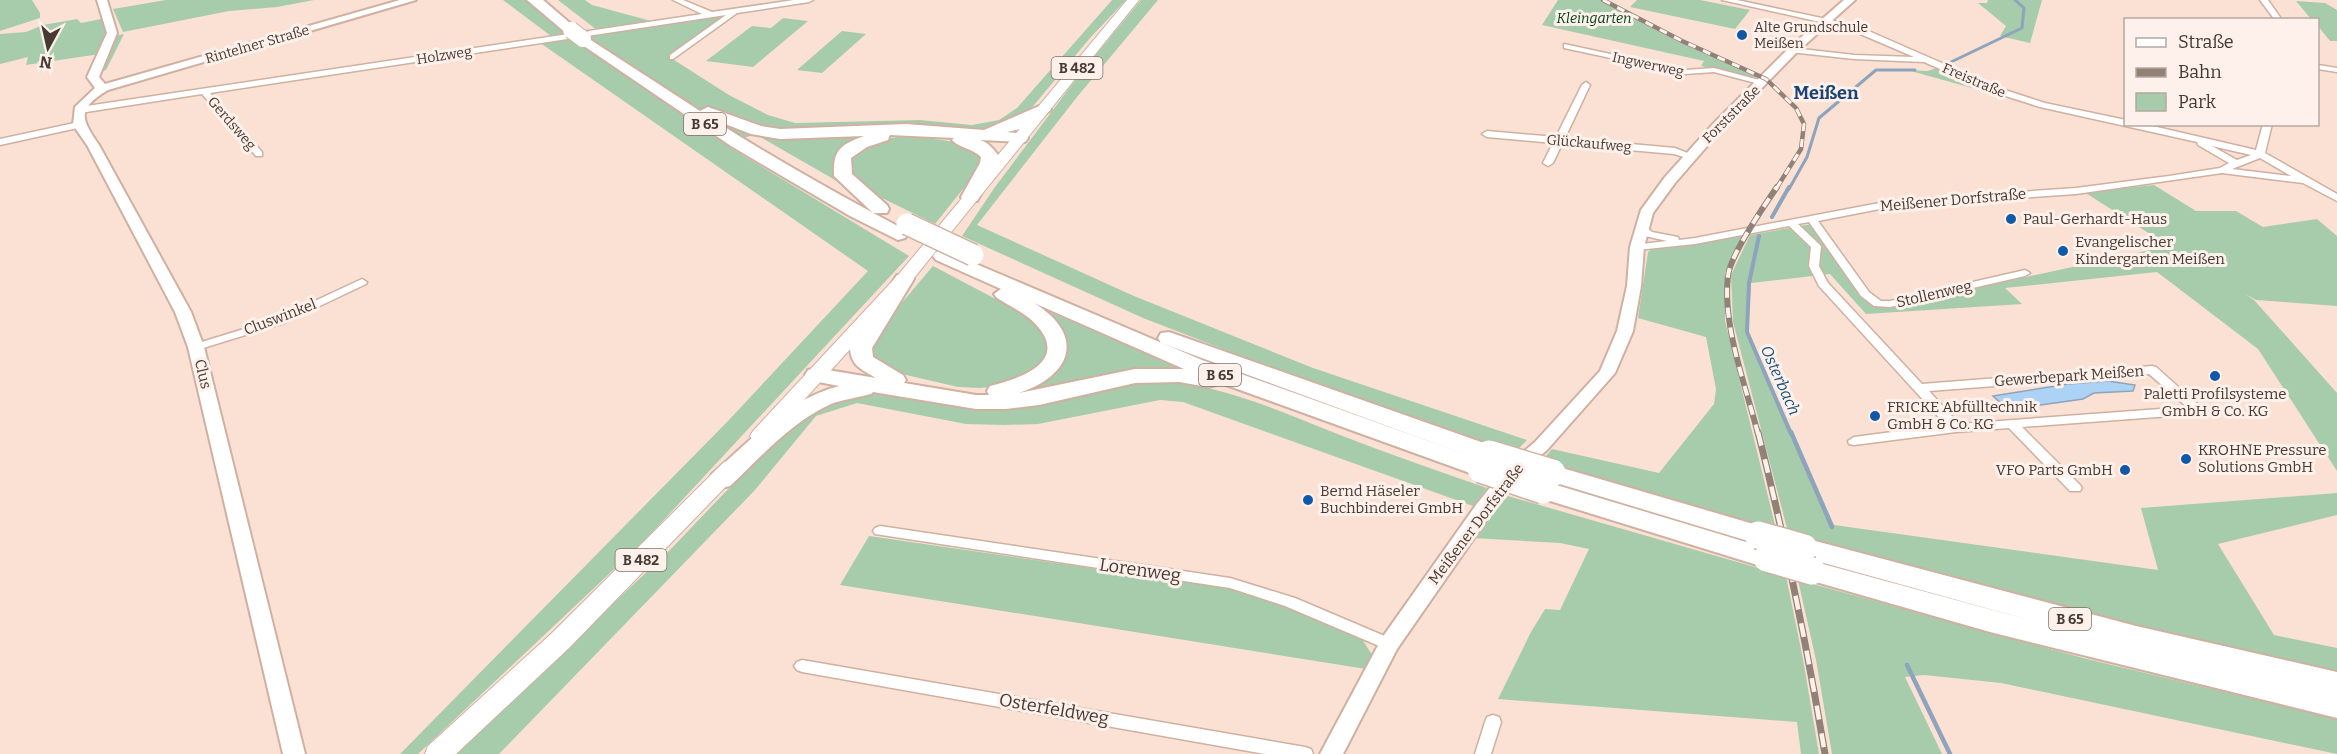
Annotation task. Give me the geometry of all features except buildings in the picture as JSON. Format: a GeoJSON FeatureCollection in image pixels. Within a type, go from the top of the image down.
{"type":"FeatureCollection","features":[{"type":"Feature","properties":{"kind":"highway","name":"B 65"},"geometry":{"type":"LineString","coordinates":[[534,0],[708,112],[794,164],[880,209],[903,229],[943,256],[1101,312],[1485,462]]}},
{"type":"Feature","properties":{"kind":"highway","name":"B 65"},"geometry":{"type":"LineString","coordinates":[[550,0],[584,33],[712,128],[833,200],[903,229],[967,263],[1194,365],[1274,395],[1808,560],[1990,621],[2337,706]]}},
{"type":"Feature","properties":{"kind":"highway"},"geometry":{"type":"LineString","coordinates":[[880,209],[852,187],[843,176],[842,157],[859,144],[881,136],[981,132],[1004,128],[1043,110]]}},
{"type":"Feature","properties":{"kind":"highway"},"geometry":{"type":"LineString","coordinates":[[708,112],[757,130],[780,134],[906,129],[1017,142]]}},
{"type":"Feature","properties":{"kind":"highway"},"geometry":{"type":"LineString","coordinates":[[950,134],[971,142],[990,156],[989,163],[970,197]]}},
{"type":"Feature","properties":{"kind":"highway"},"geometry":{"type":"LineString","coordinates":[[721,480],[805,407],[851,390],[888,384],[988,393],[1018,387],[1040,376],[1051,366],[1056,357],[1057,348],[1053,331],[967,263]]}},
{"type":"Feature","properties":{"kind":"highway"},"geometry":{"type":"LineString","coordinates":[[888,384],[862,360],[861,348],[904,279]]}},
{"type":"Feature","properties":{"kind":"highway"},"geometry":{"type":"LineString","coordinates":[[820,370],[976,402],[1006,402],[1066,393],[1135,376],[1157,374],[1203,379],[1274,395]]}},
{"type":"Feature","properties":{"kind":"highway","name":"B 65"},"geometry":{"type":"LineString","coordinates":[[1808,560],[2006,603],[2337,684]]}},
{"type":"Feature","properties":{"kind":"main road","name":"B 482"},"geometry":{"type":"LineString","coordinates":[[438,754],[561,640],[721,480],[904,279],[1133,0]]}},
{"type":"Feature","properties":{"kind":"street"},"geometry":{"type":"LineString","coordinates":[[102,0],[111,35],[93,77],[99,86],[104,88]]}},
{"type":"Feature","properties":{"kind":"street","name":"Rintelner Straße"},"geometry":{"type":"LineString","coordinates":[[104,88],[411,0]]}},
{"type":"Feature","properties":{"kind":"street"},"geometry":{"type":"LineString","coordinates":[[677,0],[711,15]]}},
{"type":"Feature","properties":{"kind":"street","name":"Holzweg"},"geometry":{"type":"LineString","coordinates":[[0,142],[80,118],[205,92],[809,0]]}},
{"type":"Feature","properties":{"kind":"street"},"geometry":{"type":"LineString","coordinates":[[1726,0],[1827,21]]}},
{"type":"Feature","properties":{"kind":"street","name":"Forststraße"},"geometry":{"type":"LineString","coordinates":[[1637,248],[1646,213],[1690,156],[1793,50],[1850,0]]}},
{"type":"Feature","properties":{"kind":"street"},"geometry":{"type":"LineString","coordinates":[[2264,0],[2277,18]]}},
{"type":"Feature","properties":{"kind":"street"},"geometry":{"type":"LineString","coordinates":[[673,57],[736,11]]}},
{"type":"Feature","properties":{"kind":"street","name":"Freistraße"},"geometry":{"type":"LineString","coordinates":[[1827,21],[1861,31],[2018,98],[2124,123]]}},
{"type":"Feature","properties":{"kind":"street","name":"Ingwerweg"},"geometry":{"type":"LineString","coordinates":[[1567,46],[1685,72],[1714,70],[1763,82]]}},
{"type":"Feature","properties":{"kind":"street"},"geometry":{"type":"LineString","coordinates":[[1793,50],[1865,58],[1928,60]]}},
{"type":"Feature","properties":{"kind":"street"},"geometry":{"type":"LineString","coordinates":[[2319,67],[2337,69]]}},
{"type":"Feature","properties":{"kind":"street"},"geometry":{"type":"LineString","coordinates":[[1548,163],[1586,85]]}},
{"type":"Feature","properties":{"kind":"street"},"geometry":{"type":"LineString","coordinates":[[80,118],[92,94],[104,88]]}},
{"type":"Feature","properties":{"kind":"street","name":"Gerdsweg"},"geometry":{"type":"LineString","coordinates":[[205,92],[259,154]]}},
{"type":"Feature","properties":{"kind":"street","name":"Clus"},"geometry":{"type":"LineString","coordinates":[[80,118],[183,312],[196,347],[294,754]]}},
{"type":"Feature","properties":{"kind":"street"},"geometry":{"type":"LineString","coordinates":[[2139,126],[2260,154],[2337,198]]}},
{"type":"Feature","properties":{"kind":"street"},"geometry":{"type":"LineString","coordinates":[[2260,154],[2267,126]]}},
{"type":"Feature","properties":{"kind":"street","name":"Glückaufweg"},"geometry":{"type":"LineString","coordinates":[[1487,134],[1675,151],[1690,156]]}},
{"type":"Feature","properties":{"kind":"street"},"geometry":{"type":"LineString","coordinates":[[2193,138],[2237,164]]}},
{"type":"Feature","properties":{"kind":"street","name":"Meißener Dorfstraße"},"geometry":{"type":"LineString","coordinates":[[1331,754],[1389,644],[1515,468],[1541,446],[1607,373],[1625,331],[1634,286],[1637,248],[1687,242],[1890,204],[2107,188],[2222,170],[2260,154]]}},
{"type":"Feature","properties":{"kind":"street","name":"Meißener Dorfstraße"},"geometry":{"type":"LineString","coordinates":[[2222,170],[2310,181]]}},
{"type":"Feature","properties":{"kind":"street","name":"Stollenweg"},"geometry":{"type":"LineString","coordinates":[[1812,219],[1865,294],[1878,304],[1890,304],[2025,273]]}},
{"type":"Feature","properties":{"kind":"street"},"geometry":{"type":"LineString","coordinates":[[1791,223],[1816,246],[1814,266],[1823,284],[1956,428]]}},
{"type":"Feature","properties":{"kind":"street","name":"Meißener Dorfstraße"},"geometry":{"type":"LineString","coordinates":[[1642,229],[1649,234],[1687,242]]}},
{"type":"Feature","properties":{"kind":"street","name":"Cluswinkel"},"geometry":{"type":"LineString","coordinates":[[196,347],[280,321],[362,282]]}},
{"type":"Feature","properties":{"kind":"street","name":"Gewerbepark Meißen"},"geometry":{"type":"LineString","coordinates":[[1854,441],[1956,428],[2198,410],[2152,370],[1919,388]]}},
{"type":"Feature","properties":{"kind":"street"},"geometry":{"type":"LineString","coordinates":[[2012,424],[2075,488]]}},
{"type":"Feature","properties":{"kind":"street","name":"Lorenweg"},"geometry":{"type":"LineString","coordinates":[[880,531],[1230,583],[1290,602],[1389,644]]}},
{"type":"Feature","properties":{"kind":"street","name":"Osterfeldweg"},"geometry":{"type":"LineString","coordinates":[[802,666],[1305,754]]}},
{"type":"Feature","properties":{"kind":"street"},"geometry":{"type":"LineString","coordinates":[[1483,754],[1493,722]]}},
{"type":"Feature","properties":{"kind":"green space"},"geometry":{"type":"Polygon","coordinates":[[[0,0],[32,0],[40,13],[40,18],[0,31],[0,0]]]}},
{"type":"Feature","properties":{"kind":"green space"},"geometry":{"type":"Polygon","coordinates":[[[166,0],[314,0],[277,7],[229,11],[123,32],[113,9],[166,0]]]}},
{"type":"Feature","properties":{"kind":"green space"},"geometry":{"type":"Polygon","coordinates":[[[503,0],[526,0],[568,34],[551,36],[503,0]]]}},
{"type":"Feature","properties":{"kind":"green space"},"geometry":{"type":"Polygon","coordinates":[[[558,0],[585,0],[592,5],[651,21],[597,30],[558,0]]]}},
{"type":"Feature","properties":{"kind":"green space"},"geometry":{"type":"Polygon","coordinates":[[[1112,0],[1126,0],[1090,38],[1029,111],[994,128],[977,130],[904,126],[836,160],[834,168],[842,184],[755,134],[726,145],[909,256],[646,539],[418,754],[400,754],[728,421],[868,271],[536,40],[736,11],[671,58],[729,95],[768,115],[795,123],[920,120],[972,125],[999,120],[1017,108],[1112,0]]]}},
{"type":"Feature","properties":{"kind":"green space"},"geometry":{"type":"Polygon","coordinates":[[[1141,0],[1158,0],[1077,97],[977,225],[1134,296],[1313,368],[1527,440],[1514,453],[1355,400],[1143,318],[962,236],[995,187],[1080,74],[1141,0]]]}},
{"type":"Feature","properties":{"kind":"green space","name":"Kleingarten"},"geometry":{"type":"Polygon","coordinates":[[[1558,0],[1600,0],[1679,42],[1762,79],[1701,66],[1704,61],[1542,25],[1558,0]]]}},
{"type":"Feature","properties":{"kind":"green space"},"geometry":{"type":"Polygon","coordinates":[[[1637,0],[1700,0],[1750,10],[1735,29],[1630,7],[1637,0]]]}},
{"type":"Feature","properties":{"kind":"green space"},"geometry":{"type":"Polygon","coordinates":[[[1988,0],[2042,0],[2030,43],[2000,36],[2006,26],[1978,3],[1987,3],[1988,0]]]}},
{"type":"Feature","properties":{"kind":"green space"},"geometry":{"type":"Polygon","coordinates":[[[2296,1],[2325,3],[2337,10],[2337,41],[2330,41],[2319,27],[2319,18],[2310,18],[2296,1]]]}},
{"type":"Feature","properties":{"kind":"green space"},"geometry":{"type":"Polygon","coordinates":[[[783,18],[808,21],[753,67],[706,61],[752,26],[771,28],[783,18]]]}},
{"type":"Feature","properties":{"kind":"green space"},"geometry":{"type":"Polygon","coordinates":[[[77,19],[81,23],[101,19],[110,37],[124,34],[106,70],[93,73],[100,54],[26,65],[28,57],[0,64],[0,34],[26,32],[43,25],[77,19]]]}},
{"type":"Feature","properties":{"kind":"green space"},"geometry":{"type":"Polygon","coordinates":[[[842,31],[866,34],[822,73],[797,70],[842,31]]]}},
{"type":"Feature","properties":{"kind":"green space"},"geometry":{"type":"Polygon","coordinates":[[[1939,67],[2012,99],[1907,70],[1928,71],[1939,67]]]}},
{"type":"Feature","properties":{"kind":"green space"},"geometry":{"type":"Polygon","coordinates":[[[898,137],[953,142],[982,154],[983,164],[935,224],[882,198],[848,174],[845,164],[856,152],[875,142],[898,137]]]}},
{"type":"Feature","properties":{"kind":"green space"},"geometry":{"type":"Polygon","coordinates":[[[2154,185],[2196,211],[2236,211],[2263,227],[2317,219],[2337,236],[2337,306],[2256,300],[2245,294],[2254,300],[2337,393],[2337,471],[2258,349],[2157,272],[2005,288],[2022,304],[1866,314],[1830,274],[1751,283],[1748,332],[1834,525],[2158,570],[2141,508],[2337,493],[2337,515],[2218,544],[2274,635],[2337,648],[2337,673],[2062,608],[1789,536],[1733,322],[1731,275],[1750,235],[1812,224],[1858,290],[1884,308],[2169,246],[2084,192],[2154,185]]]}},
{"type":"Feature","properties":{"kind":"green space"},"geometry":{"type":"Polygon","coordinates":[[[1743,236],[1725,273],[1725,321],[1777,533],[1541,462],[1552,449],[1659,473],[1714,404],[1716,389],[1706,337],[1638,318],[1648,252],[1652,249],[1743,236]]]}},
{"type":"Feature","properties":{"kind":"green space"},"geometry":{"type":"Polygon","coordinates":[[[933,266],[1030,317],[1049,340],[1050,348],[1038,369],[1002,386],[958,387],[889,371],[868,357],[871,339],[933,266]]]}},
{"type":"Feature","properties":{"kind":"green space"},"geometry":{"type":"Polygon","coordinates":[[[1033,305],[1192,372],[1018,398],[1015,393],[1053,373],[1066,356],[1067,346],[1064,335],[1054,322],[1033,305]]]}},
{"type":"Feature","properties":{"kind":"green space"},"geometry":{"type":"Polygon","coordinates":[[[1153,381],[1202,387],[1249,400],[1487,488],[1473,506],[1183,402],[1160,400],[1038,424],[1004,425],[966,424],[857,403],[816,416],[755,490],[499,754],[453,754],[670,550],[792,422],[844,395],[881,392],[1029,405],[1153,381]]]}},
{"type":"Feature","properties":{"kind":"green space"},"geometry":{"type":"Polygon","coordinates":[[[1508,496],[1786,576],[1819,754],[1801,754],[1797,722],[1498,699],[1545,609],[1560,610],[1589,549],[1560,543],[1472,538],[1508,496]]]}},
{"type":"Feature","properties":{"kind":"green space"},"geometry":{"type":"Polygon","coordinates":[[[869,536],[1229,588],[1290,608],[1362,639],[1374,658],[1366,669],[840,585],[869,536]]]}},
{"type":"Feature","properties":{"kind":"green space"},"geometry":{"type":"Polygon","coordinates":[[[1798,580],[2083,658],[2337,719],[2337,754],[2001,683],[1924,675],[1905,677],[1942,754],[1832,754],[1816,660],[1798,580]]]}},
{"type":"Feature","properties":{"kind":"water"},"geometry":{"type":"Polygon","coordinates":[[[2108,381],[2135,385],[2133,391],[2094,393],[2083,399],[2019,408],[2003,405],[1993,396],[2068,384],[2108,381]]]}},
{"type":"Feature","properties":{"kind":"waterway","name":"Osterbach"},"geometry":{"type":"LineString","coordinates":[[1951,62],[2022,28],[2024,8],[2015,0]]}},
{"type":"Feature","properties":{"kind":"waterway","name":"Osterbach"},"geometry":{"type":"LineString","coordinates":[[1789,189],[1807,157],[1819,118],[1876,70],[1915,70]]}},
{"type":"Feature","properties":{"kind":"waterway","name":"Osterbach"},"geometry":{"type":"LineString","coordinates":[[1772,217],[1789,187]]}},
{"type":"Feature","properties":{"kind":"waterway","name":"Osterbach"},"geometry":{"type":"LineString","coordinates":[[1759,236],[1749,283],[1747,332],[1791,434]]}},
{"type":"Feature","properties":{"kind":"waterway","name":"Osterbach"},"geometry":{"type":"LineString","coordinates":[[1791,432],[1832,527]]}},
{"type":"Feature","properties":{"kind":"waterway","name":"Osterbach"},"geometry":{"type":"LineString","coordinates":[[1907,665],[1950,754]]}},
{"type":"Feature","properties":{"kind":"railway"},"geometry":{"type":"LineString","coordinates":[[1603,0],[1682,41],[1766,79],[1796,108],[1804,124],[1801,149],[1776,189]]}},
{"type":"Feature","properties":{"kind":"railway"},"geometry":{"type":"LineString","coordinates":[[1758,434],[1728,315],[1728,276],[1741,244],[1777,187]]}},
{"type":"Feature","properties":{"kind":"railway"},"geometry":{"type":"LineString","coordinates":[[1758,432],[1795,593],[1825,754]]}},
{"type":"Feature","properties":{"kind":"place","name":"Alte Grundschule Meißen"},"geometry":{"type":"Point","coordinates":[1742,35]}},
{"type":"Feature","properties":{"kind":"place","name":"Paul-Gerhardt-Haus"},"geometry":{"type":"Point","coordinates":[2011,219]}},
{"type":"Feature","properties":{"kind":"place","name":"Evangelischer Kindergarten Meißen"},"geometry":{"type":"Point","coordinates":[2063,251]}},
{"type":"Feature","properties":{"kind":"place","name":"Paletti Profilsysteme GmbH & Co. KG"},"geometry":{"type":"Point","coordinates":[2215,376]}},
{"type":"Feature","properties":{"kind":"place","name":"FRICKE Abfülltechnik GmbH & Co. KG"},"geometry":{"type":"Point","coordinates":[1875,416]}},
{"type":"Feature","properties":{"kind":"place","name":"KROHNE Pressure Solutions GmbH"},"geometry":{"type":"Point","coordinates":[2186,459]}},
{"type":"Feature","properties":{"kind":"place","name":"VFO Parts GmbH"},"geometry":{"type":"Point","coordinates":[2125,470]}},
{"type":"Feature","properties":{"kind":"place","name":"Bernd Häseler Buchbinderei GmbH"},"geometry":{"type":"Point","coordinates":[1308,500]}},
{"type":"Feature","properties":{"kind":"district","name":"Meißen"},"geometry":{"type":"Point","coordinates":[1826,93]}}]}
